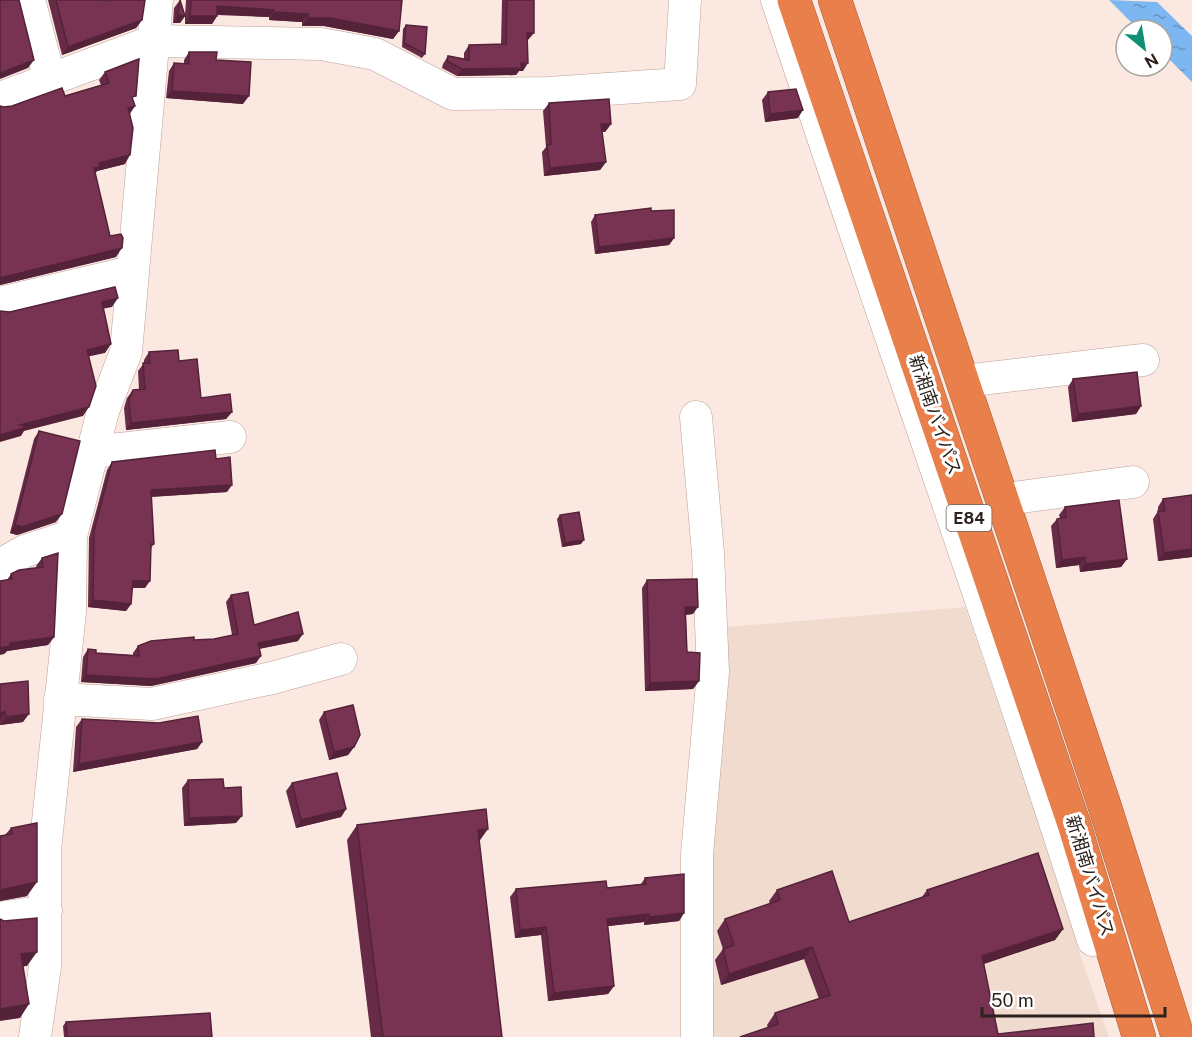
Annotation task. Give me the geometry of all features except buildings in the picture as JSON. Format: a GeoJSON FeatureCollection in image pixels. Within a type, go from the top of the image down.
{"type":"FeatureCollection","features":[{"type":"Feature","properties":{"kind":"highway","name":"新湘南バイパス"},"geometry":{"type":"LineString","coordinates":[[794,0],[1074,824],[1139,1037]]}},
{"type":"Feature","properties":{"kind":"highway","name":"新湘南バイパス"},"geometry":{"type":"LineString","coordinates":[[835,0],[1103,801],[1178,1037]]}},
{"type":"Feature","properties":{"kind":"street"},"geometry":{"type":"LineString","coordinates":[[28,0],[50,80]]}},
{"type":"Feature","properties":{"kind":"street"},"geometry":{"type":"LineString","coordinates":[[35,1037],[45,967],[45,850],[70,612],[71,536],[103,411],[126,352],[131,272],[142,185],[157,0]]}},
{"type":"Feature","properties":{"kind":"street"},"geometry":{"type":"LineString","coordinates":[[0,98],[154,41],[321,44],[375,54],[453,94],[549,93],[680,84],[685,0]]}},
{"type":"Feature","properties":{"kind":"street"},"geometry":{"type":"LineString","coordinates":[[777,0],[873,291],[1045,791],[1124,1037]]}},
{"type":"Feature","properties":{"kind":"street"},"geometry":{"type":"LineString","coordinates":[[845,0],[1014,498],[1188,1037]]}},
{"type":"Feature","properties":{"kind":"street"},"geometry":{"type":"LineString","coordinates":[[0,303],[131,272]]}},
{"type":"Feature","properties":{"kind":"street"},"geometry":{"type":"LineString","coordinates":[[973,380],[1143,360]]}},
{"type":"Feature","properties":{"kind":"street"},"geometry":{"type":"LineString","coordinates":[[696,417],[708,553],[712,672],[697,854],[697,1037]]}},
{"type":"Feature","properties":{"kind":"street"},"geometry":{"type":"LineString","coordinates":[[92,452],[230,437]]}},
{"type":"Feature","properties":{"kind":"street"},"geometry":{"type":"LineString","coordinates":[[1014,498],[1133,482]]}},
{"type":"Feature","properties":{"kind":"street"},"geometry":{"type":"LineString","coordinates":[[0,564],[25,551],[71,536]]}},
{"type":"Feature","properties":{"kind":"street"},"geometry":{"type":"LineString","coordinates":[[60,699],[152,704],[272,678],[341,659]]}},
{"type":"Feature","properties":{"kind":"street"},"geometry":{"type":"LineString","coordinates":[[0,918],[46,910]]}},
{"type":"Feature","properties":{"kind":"shaded area"},"geometry":{"type":"Polygon","coordinates":[[[965,607],[1054,865],[1079,952],[1109,1037],[711,1037],[709,846],[728,685],[728,627],[965,607]]]}},
{"type":"Feature","properties":{"kind":"water"},"geometry":{"type":"Polygon","coordinates":[[[1109,0],[1157,2],[1173,18],[1127,18],[1109,0]]]}},
{"type":"Feature","properties":{"kind":"water"},"geometry":{"type":"Polygon","coordinates":[[[1174,19],[1192,36],[1192,82],[1174,64],[1174,19]]]}}]}
